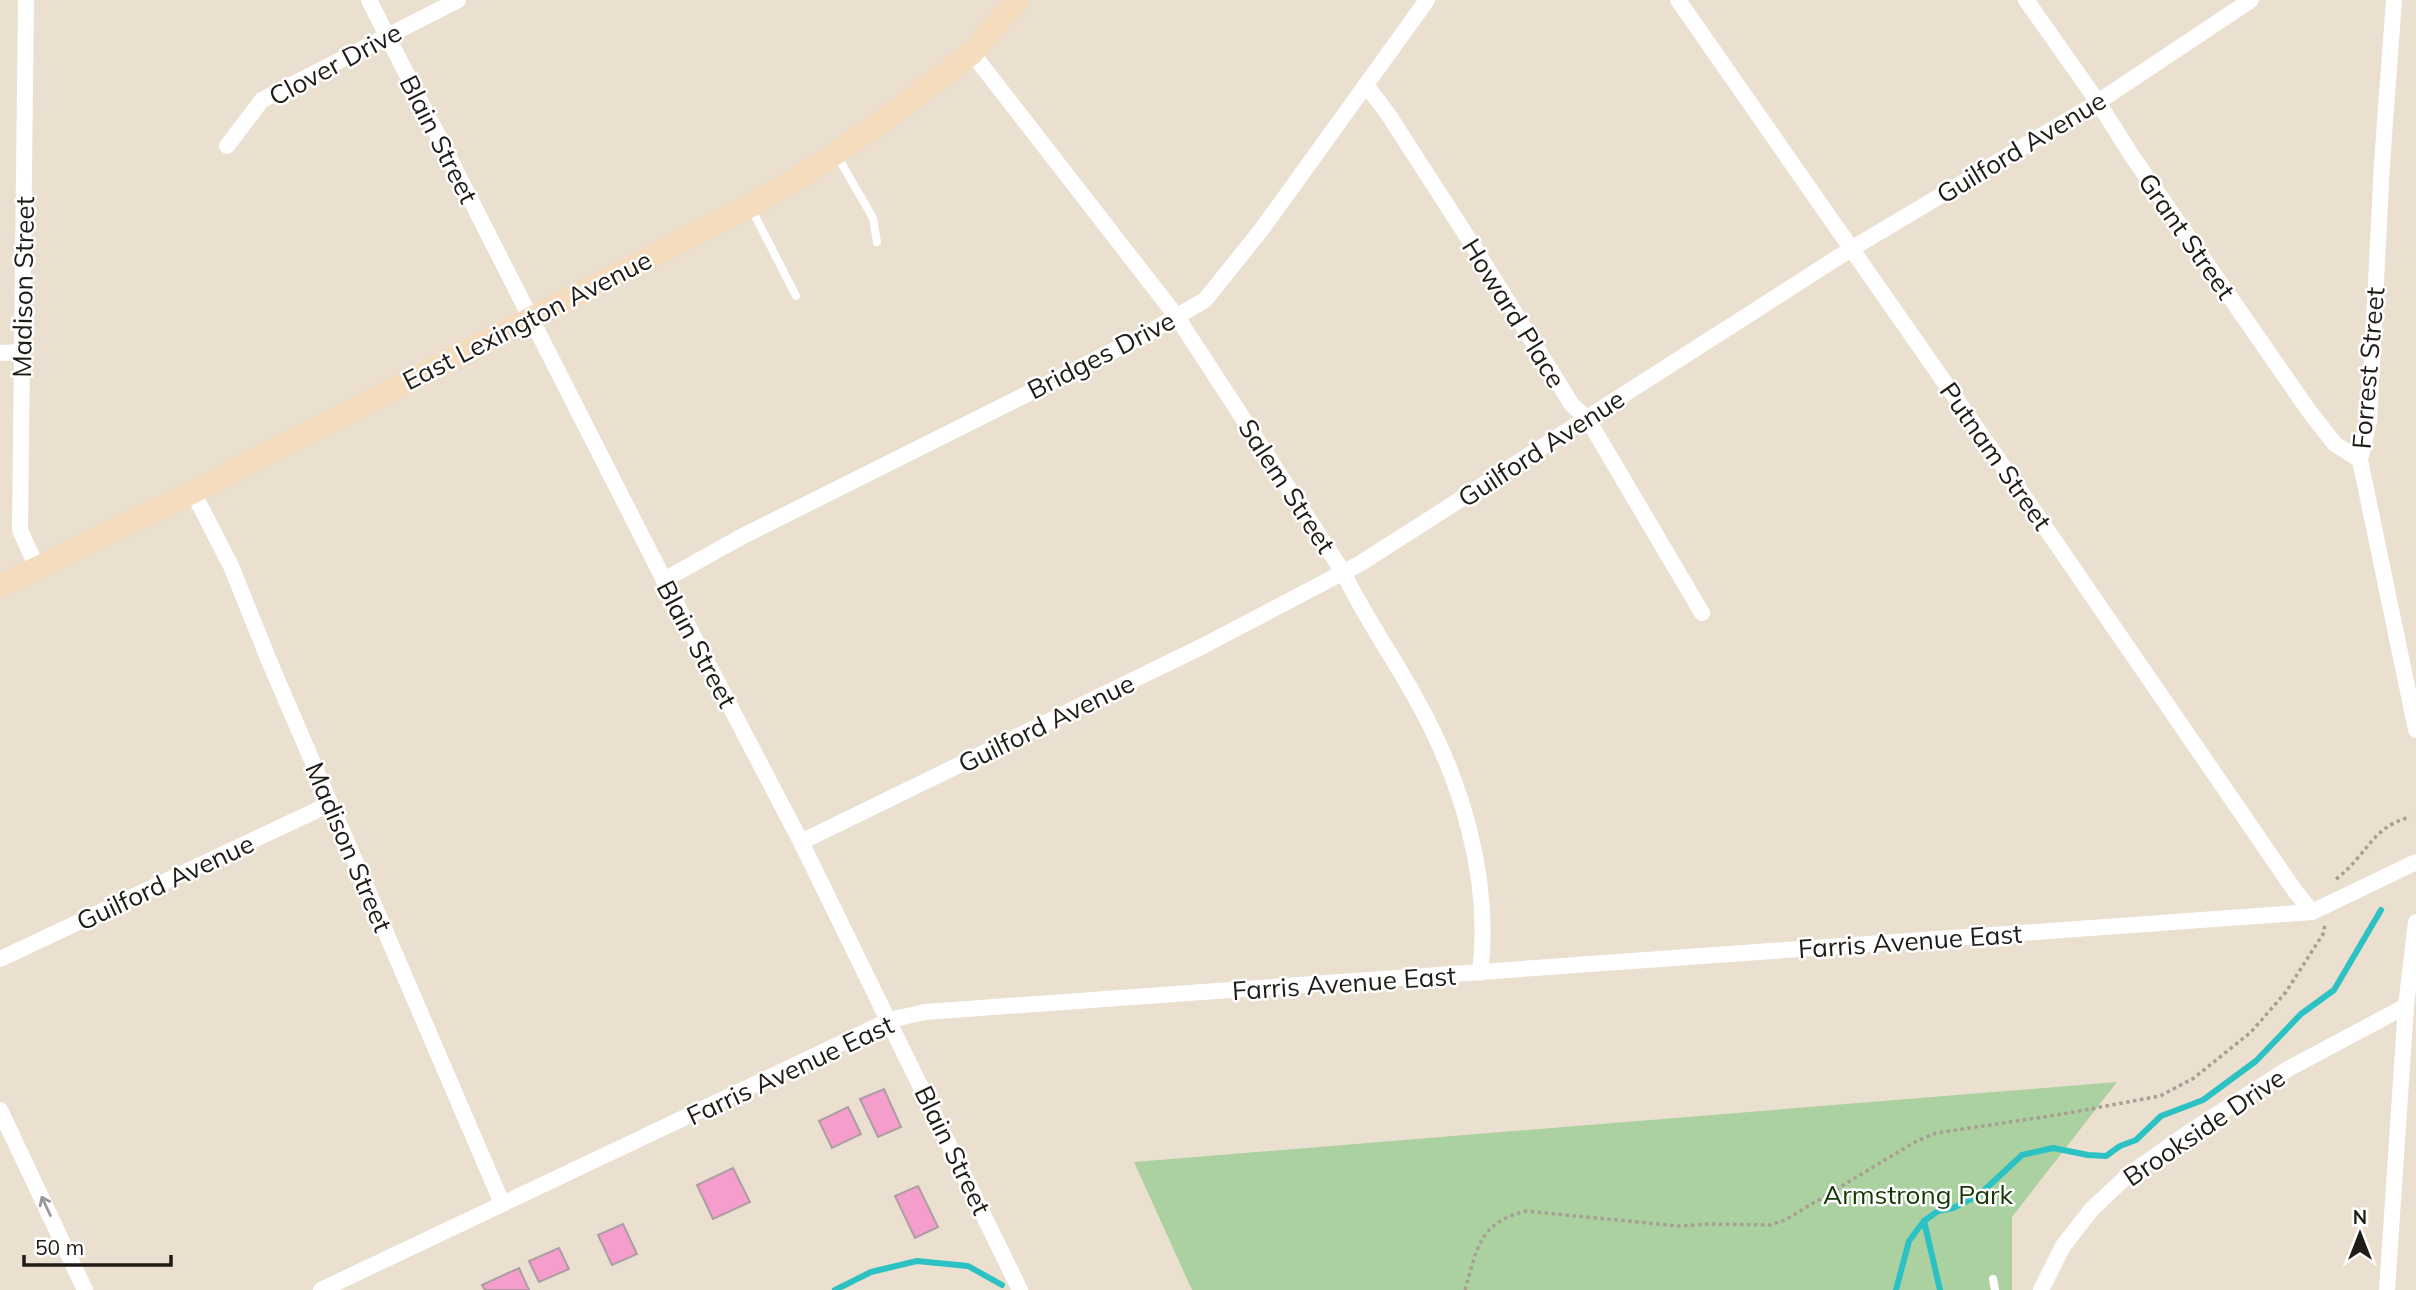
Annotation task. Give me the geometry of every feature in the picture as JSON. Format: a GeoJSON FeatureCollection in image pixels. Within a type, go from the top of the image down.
{"type":"FeatureCollection","features":[{"type":"Feature","properties":{"kind":"main road","name":"East Lexington Avenue"},"geometry":{"type":"LineString","coordinates":[[0,586],[38,570],[193,492],[751,206],[879,124],[972,53],[1017,0]]}},
{"type":"Feature","properties":{"kind":"street","name":"Madison Street"},"geometry":{"type":"LineString","coordinates":[[26,0],[20,530],[38,570]]}},
{"type":"Feature","properties":{"kind":"street","name":"Blain Street"},"geometry":{"type":"LineString","coordinates":[[369,0],[664,580],[801,842],[1020,1290]]}},
{"type":"Feature","properties":{"kind":"street","name":"Clover Drive"},"geometry":{"type":"LineString","coordinates":[[228,146],[262,100],[458,0]]}},
{"type":"Feature","properties":{"kind":"street","name":"Bridges Drive"},"geometry":{"type":"LineString","coordinates":[[664,580],[741,537],[1139,338],[1205,300],[1262,229],[1427,0]]}},
{"type":"Feature","properties":{"kind":"street","name":"Putnam Street"},"geometry":{"type":"LineString","coordinates":[[1678,0],[2295,891],[2319,909]]}},
{"type":"Feature","properties":{"kind":"street","name":"Grant Street"},"geometry":{"type":"LineString","coordinates":[[2026,0],[2309,411],[2335,444],[2360,460]]}},
{"type":"Feature","properties":{"kind":"street","name":"Guilford Avenue"},"geometry":{"type":"LineString","coordinates":[[801,842],[1203,646],[1343,572],[1851,249],[2098,102],[2251,0]]}},
{"type":"Feature","properties":{"kind":"street","name":"Forrest Street"},"geometry":{"type":"LineString","coordinates":[[2394,0],[2368,421],[2360,460],[2411,682],[2416,730]]}},
{"type":"Feature","properties":{"kind":"street","name":"Salem Street"},"geometry":{"type":"LineString","coordinates":[[972,53],[1177,317],[1343,572],[1360,606],[1416,698],[1454,779],[1479,877],[1483,952],[1480,973]]}},
{"type":"Feature","properties":{"kind":"street","name":"Howard Place"},"geometry":{"type":"LineString","coordinates":[[1366,85],[1388,114],[1470,240],[1572,405],[1587,418],[1702,613]]}},
{"type":"Feature","properties":{"kind":"street"},"geometry":{"type":"LineString","coordinates":[[0,353],[23,352]]}},
{"type":"Feature","properties":{"kind":"street","name":"Madison Street"},"geometry":{"type":"LineString","coordinates":[[193,492],[231,566],[502,1203]]}},
{"type":"Feature","properties":{"kind":"street","name":"Guilford Avenue"},"geometry":{"type":"LineString","coordinates":[[0,960],[330,804]]}},
{"type":"Feature","properties":{"kind":"street","name":"Farris Avenue East"},"geometry":{"type":"LineString","coordinates":[[321,1290],[890,1020],[925,1012],[2319,909],[2416,862]]}},
{"type":"Feature","properties":{"kind":"street"},"geometry":{"type":"LineString","coordinates":[[2387,1290],[2406,1006],[2416,922]]}},
{"type":"Feature","properties":{"kind":"street","name":"Brookside Drive"},"geometry":{"type":"LineString","coordinates":[[2041,1290],[2063,1246],[2092,1209],[2126,1177],[2188,1133],[2288,1069],[2406,1006]]}},
{"type":"Feature","properties":{"kind":"street"},"geometry":{"type":"LineString","coordinates":[[0,1110],[85,1290]]}},
{"type":"Feature","properties":{"kind":"lane"},"geometry":{"type":"LineString","coordinates":[[836,153],[873,218],[877,242]]}},
{"type":"Feature","properties":{"kind":"lane"},"geometry":{"type":"LineString","coordinates":[[751,206],[796,296]]}},
{"type":"Feature","properties":{"kind":"lane"},"geometry":{"type":"LineString","coordinates":[[1993,1279],[1995,1290]]}},
{"type":"Feature","properties":{"kind":"path"},"geometry":{"type":"LineString","coordinates":[[1465,1290],[1483,1235],[1493,1224],[1510,1215],[1526,1211],[1678,1226],[1770,1225],[1784,1220],[1915,1142],[1936,1133],[2160,1096],[2194,1078],[2251,1032],[2286,992],[2323,934],[2326,921],[2319,909],[2322,890],[2363,854],[2380,830],[2394,821],[2410,817]]}},
{"type":"Feature","properties":{"kind":"green space","name":"Armstrong Park"},"geometry":{"type":"Polygon","coordinates":[[[2117,1082],[2012,1217],[2012,1290],[1192,1290],[1134,1162],[2117,1082]]]}},
{"type":"Feature","properties":{"kind":"building"},"geometry":{"type":"Polygon","coordinates":[[[884,1089],[901,1127],[878,1137],[860,1099],[884,1089]]]}},
{"type":"Feature","properties":{"kind":"building"},"geometry":{"type":"Polygon","coordinates":[[[848,1107],[861,1134],[832,1148],[819,1121],[848,1107]]]}},
{"type":"Feature","properties":{"kind":"building"},"geometry":{"type":"Polygon","coordinates":[[[733,1168],[750,1202],[713,1219],[697,1185],[733,1168]]]}},
{"type":"Feature","properties":{"kind":"building"},"geometry":{"type":"Polygon","coordinates":[[[918,1186],[938,1227],[915,1238],[895,1196],[918,1186]]]}},
{"type":"Feature","properties":{"kind":"building"},"geometry":{"type":"Polygon","coordinates":[[[623,1224],[637,1254],[612,1265],[598,1235],[623,1224]]]}},
{"type":"Feature","properties":{"kind":"building"},"geometry":{"type":"Polygon","coordinates":[[[559,1248],[569,1269],[539,1282],[529,1261],[559,1248]]]}},
{"type":"Feature","properties":{"kind":"building"},"geometry":{"type":"Polygon","coordinates":[[[519,1268],[529,1290],[485,1290],[482,1285],[519,1268]]]}},
{"type":"Feature","properties":{"kind":"waterway"},"geometry":{"type":"LineString","coordinates":[[1896,1290],[1909,1241],[1924,1221],[1938,1211],[1953,1208],[1979,1195],[2022,1155],[2053,1148],[2106,1156],[2120,1146],[2136,1140],[2161,1116],[2203,1100],[2256,1061],[2301,1014],[2334,990],[2381,910]]}},
{"type":"Feature","properties":{"kind":"waterway"},"geometry":{"type":"LineString","coordinates":[[1924,1221],[1940,1290]]}},
{"type":"Feature","properties":{"kind":"waterway"},"geometry":{"type":"LineString","coordinates":[[835,1290],[871,1272],[917,1261],[968,1266],[1002,1285]]}}]}
